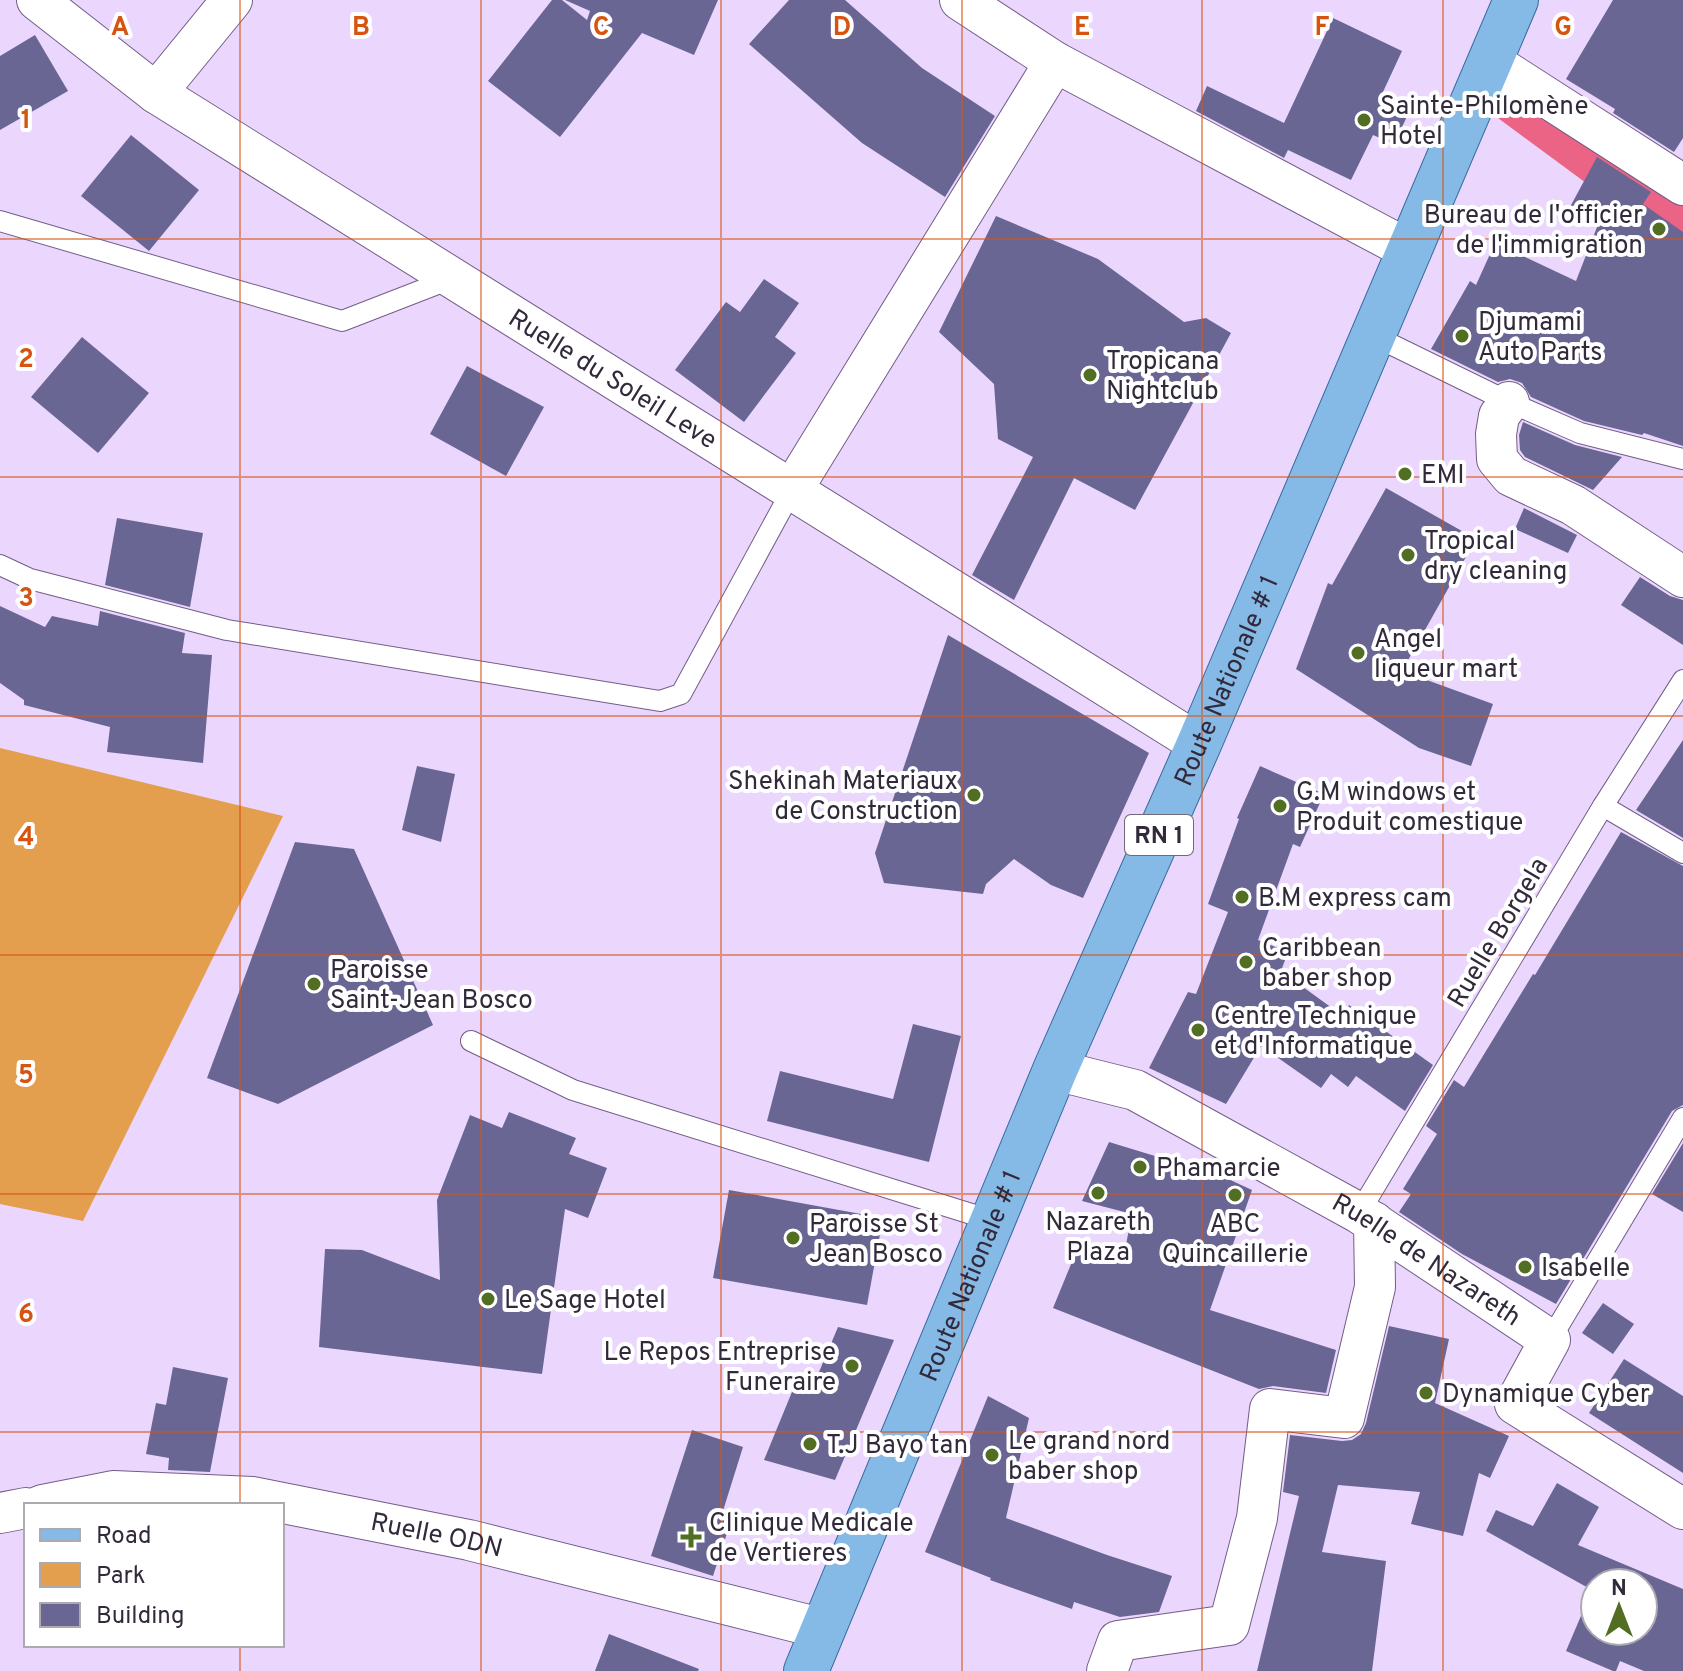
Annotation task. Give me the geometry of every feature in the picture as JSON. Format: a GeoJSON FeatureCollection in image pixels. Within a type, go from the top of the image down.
{"type":"FeatureCollection","features":[{"type":"Feature","properties":{"kind":"main road","name":"Route Nationale # 1"},"geometry":{"type":"LineString","coordinates":[[806,1671],[1055,1070],[1199,744],[1516,0]]}},
{"type":"Feature","properties":{"kind":"street","name":"Ruelle du Soleil Leve"},"geometry":{"type":"LineString","coordinates":[[37,0],[156,93],[1199,744]]}},
{"type":"Feature","properties":{"kind":"street"},"geometry":{"type":"LineString","coordinates":[[156,93],[232,0]]}},
{"type":"Feature","properties":{"kind":"street"},"geometry":{"type":"LineString","coordinates":[[960,0],[1055,62],[1411,251]]}},
{"type":"Feature","properties":{"kind":"street"},"geometry":{"type":"LineString","coordinates":[[1490,61],[1683,185]]}},
{"type":"Feature","properties":{"kind":"street"},"geometry":{"type":"LineString","coordinates":[[792,490],[1055,62]]}},
{"type":"Feature","properties":{"kind":"street"},"geometry":{"type":"LineString","coordinates":[[1509,402],[1499,416],[1496,434],[1497,459],[1511,476],[1573,505],[1683,577]]}},
{"type":"Feature","properties":{"kind":"street","name":"Ruelle de Nazareth"},"geometry":{"type":"LineString","coordinates":[[1055,1070],[1135,1090],[1366,1218],[1550,1340],[1515,1404],[1683,1509]]}},
{"type":"Feature","properties":{"kind":"street"},"geometry":{"type":"LineString","coordinates":[[1107,1671],[1118,1641],[1229,1625],[1257,1518],[1270,1409],[1344,1418],[1375,1287],[1366,1218]]}},
{"type":"Feature","properties":{"kind":"street","name":"Ruelle ODN"},"geometry":{"type":"LineString","coordinates":[[52,1503],[113,1491],[253,1497],[283,1503]]}},
{"type":"Feature","properties":{"kind":"street","name":"Ruelle ODN"},"geometry":{"type":"LineString","coordinates":[[284,1503],[469,1540],[824,1629]]}},
{"type":"Feature","properties":{"kind":"street"},"geometry":{"type":"LineString","coordinates":[[0,1513],[24,1508]]}},
{"type":"Feature","properties":{"kind":"lane"},"geometry":{"type":"LineString","coordinates":[[0,221],[342,321],[453,278]]}},
{"type":"Feature","properties":{"kind":"lane"},"geometry":{"type":"LineString","coordinates":[[1372,335],[1580,433],[1683,459]]}},
{"type":"Feature","properties":{"kind":"lane"},"geometry":{"type":"LineString","coordinates":[[0,565],[30,579],[227,630],[660,701],[681,694],[792,490]]}},
{"type":"Feature","properties":{"kind":"lane","name":"Ruelle Borgela"},"geometry":{"type":"LineString","coordinates":[[1366,1218],[1603,806],[1683,680]]}},
{"type":"Feature","properties":{"kind":"lane"},"geometry":{"type":"LineString","coordinates":[[1603,806],[1683,853]]}},
{"type":"Feature","properties":{"kind":"lane"},"geometry":{"type":"LineString","coordinates":[[471,1041],[573,1090],[994,1221]]}},
{"type":"Feature","properties":{"kind":"lane"},"geometry":{"type":"LineString","coordinates":[[1550,1340],[1683,1118]]}},
{"type":"Feature","properties":{"kind":"green space"},"geometry":{"type":"Polygon","coordinates":[[[0,748],[283,816],[83,1221],[0,1204],[0,748]]]}},
{"type":"Feature","properties":{"kind":"building"},"geometry":{"type":"Polygon","coordinates":[[[552,0],[562,0],[587,20],[590,11],[565,0],[718,0],[694,55],[642,33],[560,137],[488,81],[552,0]]]}},
{"type":"Feature","properties":{"kind":"building"},"geometry":{"type":"Polygon","coordinates":[[[789,0],[845,0],[922,68],[995,116],[945,197],[862,143],[749,44],[789,0]]]}},
{"type":"Feature","properties":{"kind":"building"},"geometry":{"type":"Polygon","coordinates":[[[1613,0],[1683,0],[1683,138],[1674,152],[1613,113],[1615,109],[1566,79],[1613,0]]]}},
{"type":"Feature","properties":{"kind":"building"},"geometry":{"type":"Polygon","coordinates":[[[1333,18],[1402,51],[1382,94],[1411,108],[1394,144],[1373,135],[1351,180],[1288,150],[1284,158],[1196,111],[1207,86],[1284,123],[1333,18]]]}},
{"type":"Feature","properties":{"kind":"building"},"geometry":{"type":"Polygon","coordinates":[[[35,35],[68,91],[0,130],[0,56],[35,35]]]}},
{"type":"Feature","properties":{"kind":"building"},"geometry":{"type":"Polygon","coordinates":[[[131,135],[199,190],[149,251],[81,196],[131,135]]]}},
{"type":"Feature","properties":{"kind":"building"},"geometry":{"type":"Polygon","coordinates":[[[1597,157],[1651,192],[1643,204],[1683,232],[1683,446],[1644,433],[1584,421],[1531,397],[1522,383],[1510,379],[1498,382],[1431,349],[1470,281],[1476,285],[1495,243],[1576,281],[1599,222],[1570,207],[1597,157]]]}},
{"type":"Feature","properties":{"kind":"building"},"geometry":{"type":"Polygon","coordinates":[[[996,216],[1098,259],[1184,322],[1206,318],[1231,333],[1135,510],[1074,478],[1014,600],[972,575],[1033,457],[998,439],[994,384],[939,332],[996,216]]]}},
{"type":"Feature","properties":{"kind":"building"},"geometry":{"type":"Polygon","coordinates":[[[764,279],[799,303],[775,337],[796,353],[744,422],[675,370],[726,302],[740,312],[764,279]]]}},
{"type":"Feature","properties":{"kind":"building"},"geometry":{"type":"Polygon","coordinates":[[[82,337],[149,393],[98,453],[31,397],[82,337]]]}},
{"type":"Feature","properties":{"kind":"building"},"geometry":{"type":"Polygon","coordinates":[[[467,366],[544,407],[506,476],[430,434],[467,366]]]}},
{"type":"Feature","properties":{"kind":"building"},"geometry":{"type":"Polygon","coordinates":[[[1523,422],[1575,445],[1622,457],[1593,490],[1525,457],[1520,450],[1519,435],[1523,422]]]}},
{"type":"Feature","properties":{"kind":"building"},"geometry":{"type":"Polygon","coordinates":[[[1386,488],[1476,539],[1402,671],[1493,704],[1471,766],[1419,748],[1296,669],[1328,583],[1332,585],[1386,488]]]}},
{"type":"Feature","properties":{"kind":"building"},"geometry":{"type":"Polygon","coordinates":[[[1524,508],[1577,535],[1568,553],[1515,529],[1524,508]]]}},
{"type":"Feature","properties":{"kind":"building"},"geometry":{"type":"Polygon","coordinates":[[[117,518],[203,533],[190,607],[105,585],[117,518]]]}},
{"type":"Feature","properties":{"kind":"building"},"geometry":{"type":"Polygon","coordinates":[[[1640,577],[1670,596],[1683,600],[1683,645],[1621,605],[1640,577]]]}},
{"type":"Feature","properties":{"kind":"building"},"geometry":{"type":"Polygon","coordinates":[[[0,606],[45,627],[52,616],[98,626],[100,611],[185,633],[182,653],[212,655],[203,763],[107,752],[110,727],[24,705],[24,700],[0,683],[0,606]]]}},
{"type":"Feature","properties":{"kind":"building"},"geometry":{"type":"Polygon","coordinates":[[[948,635],[1149,753],[1083,898],[1051,885],[1014,859],[986,884],[983,894],[884,883],[875,853],[948,635]]]}},
{"type":"Feature","properties":{"kind":"building"},"geometry":{"type":"Polygon","coordinates":[[[1683,740],[1683,838],[1636,810],[1683,740]]]}},
{"type":"Feature","properties":{"kind":"building"},"geometry":{"type":"Polygon","coordinates":[[[417,766],[455,774],[441,842],[402,830],[417,766]]]}},
{"type":"Feature","properties":{"kind":"building"},"geometry":{"type":"Polygon","coordinates":[[[1260,766],[1324,794],[1300,847],[1293,844],[1258,940],[1288,952],[1281,971],[1343,1016],[1349,1005],[1433,1065],[1405,1111],[1356,1076],[1348,1087],[1331,1074],[1321,1088],[1261,1046],[1226,1104],[1149,1068],[1188,992],[1196,994],[1228,912],[1208,904],[1237,818],[1260,766]]]}},
{"type":"Feature","properties":{"kind":"building"},"geometry":{"type":"Polygon","coordinates":[[[1621,832],[1683,866],[1683,1105],[1672,1111],[1556,1304],[1462,1254],[1399,1212],[1411,1194],[1403,1189],[1437,1134],[1426,1126],[1454,1080],[1464,1087],[1621,832]]]}},
{"type":"Feature","properties":{"kind":"building"},"geometry":{"type":"Polygon","coordinates":[[[295,842],[354,849],[433,1025],[278,1104],[207,1078],[295,842]]]}},
{"type":"Feature","properties":{"kind":"building"},"geometry":{"type":"Polygon","coordinates":[[[913,1024],[961,1036],[929,1162],[767,1121],[780,1071],[893,1099],[913,1024]]]}},
{"type":"Feature","properties":{"kind":"building"},"geometry":{"type":"Polygon","coordinates":[[[509,1112],[576,1138],[569,1154],[607,1168],[588,1218],[565,1209],[542,1374],[319,1347],[325,1249],[362,1250],[440,1280],[437,1200],[470,1115],[502,1128],[509,1112]]]}},
{"type":"Feature","properties":{"kind":"building"},"geometry":{"type":"Polygon","coordinates":[[[1109,1142],[1224,1177],[1252,1190],[1210,1310],[1336,1350],[1326,1393],[1273,1386],[1259,1389],[1053,1308],[1076,1252],[1123,1260],[1132,1214],[1082,1201],[1109,1142]]]}},
{"type":"Feature","properties":{"kind":"building"},"geometry":{"type":"Polygon","coordinates":[[[1683,1143],[1683,1212],[1652,1194],[1683,1143]]]}},
{"type":"Feature","properties":{"kind":"building"},"geometry":{"type":"Polygon","coordinates":[[[729,1190],[883,1218],[867,1305],[713,1278],[729,1190]]]}},
{"type":"Feature","properties":{"kind":"building"},"geometry":{"type":"Polygon","coordinates":[[[1603,1303],[1634,1324],[1613,1354],[1582,1333],[1603,1303]]]}},
{"type":"Feature","properties":{"kind":"building"},"geometry":{"type":"Polygon","coordinates":[[[1389,1326],[1449,1339],[1435,1403],[1509,1436],[1490,1478],[1479,1473],[1463,1536],[1411,1524],[1420,1492],[1338,1485],[1322,1552],[1386,1561],[1372,1671],[1257,1671],[1299,1496],[1283,1492],[1290,1435],[1342,1441],[1352,1440],[1361,1434],[1389,1326]]]}},
{"type":"Feature","properties":{"kind":"building"},"geometry":{"type":"Polygon","coordinates":[[[838,1327],[894,1340],[835,1480],[764,1460],[794,1387],[811,1391],[838,1327]]]}},
{"type":"Feature","properties":{"kind":"building"},"geometry":{"type":"Polygon","coordinates":[[[1624,1359],[1683,1396],[1683,1473],[1589,1413],[1624,1359]]]}},
{"type":"Feature","properties":{"kind":"building"},"geometry":{"type":"Polygon","coordinates":[[[173,1367],[228,1378],[210,1472],[168,1470],[169,1458],[146,1454],[156,1403],[166,1405],[173,1367]]]}},
{"type":"Feature","properties":{"kind":"building"},"geometry":{"type":"Polygon","coordinates":[[[988,1396],[1029,1418],[1006,1518],[1172,1576],[1159,1612],[1120,1617],[1074,1602],[1072,1609],[990,1580],[925,1552],[988,1396]]]}},
{"type":"Feature","properties":{"kind":"building"},"geometry":{"type":"Polygon","coordinates":[[[692,1430],[743,1447],[722,1514],[732,1518],[713,1576],[651,1556],[692,1430]]]}},
{"type":"Feature","properties":{"kind":"building"},"geometry":{"type":"Polygon","coordinates":[[[1557,1483],[1599,1507],[1578,1545],[1630,1567],[1579,1567],[1579,1583],[1486,1531],[1496,1510],[1533,1526],[1557,1483]]]}},
{"type":"Feature","properties":{"kind":"building"},"geometry":{"type":"Polygon","coordinates":[[[1659,1579],[1683,1589],[1683,1671],[1644,1671],[1620,1661],[1616,1671],[1613,1671],[1566,1651],[1579,1620],[1579,1647],[1659,1647],[1659,1579]]]}},
{"type":"Feature","properties":{"kind":"building"},"geometry":{"type":"Polygon","coordinates":[[[609,1634],[699,1669],[595,1671],[609,1634]]]}},
{"type":"Feature","properties":{"kind":"waterway"},"geometry":{"type":"LineString","coordinates":[[1512,101],[1630,188],[1683,222]]}},
{"type":"Feature","properties":{"kind":"place","name":"Sainte-Philomène Hotel"},"geometry":{"type":"Point","coordinates":[1364,120]}},
{"type":"Feature","properties":{"kind":"place","name":"Bureau de l'officier de l'immigration"},"geometry":{"type":"Point","coordinates":[1659,229]}},
{"type":"Feature","properties":{"kind":"place","name":"Djumami Auto Parts"},"geometry":{"type":"Point","coordinates":[1462,336]}},
{"type":"Feature","properties":{"kind":"place","name":"Tropicana Nightclub"},"geometry":{"type":"Point","coordinates":[1090,375]}},
{"type":"Feature","properties":{"kind":"place","name":"EMI"},"geometry":{"type":"Point","coordinates":[1405,474]}},
{"type":"Feature","properties":{"kind":"place","name":"Tropical dry cleaning"},"geometry":{"type":"Point","coordinates":[1408,555]}},
{"type":"Feature","properties":{"kind":"place","name":"Angel liqueur mart"},"geometry":{"type":"Point","coordinates":[1358,653]}},
{"type":"Feature","properties":{"kind":"place","name":"Shekinah Materiaux de Construction"},"geometry":{"type":"Point","coordinates":[974,795]}},
{"type":"Feature","properties":{"kind":"place","name":"G.M windows et Produit comestique"},"geometry":{"type":"Point","coordinates":[1280,806]}},
{"type":"Feature","properties":{"kind":"place","name":"B.M express cam"},"geometry":{"type":"Point","coordinates":[1242,897]}},
{"type":"Feature","properties":{"kind":"place","name":"Caribbean baber shop"},"geometry":{"type":"Point","coordinates":[1246,962]}},
{"type":"Feature","properties":{"kind":"place","name":"Paroisse Saint-Jean Bosco"},"geometry":{"type":"Point","coordinates":[314,984]}},
{"type":"Feature","properties":{"kind":"place","name":"Centre Technique et d'Informatique"},"geometry":{"type":"Point","coordinates":[1198,1030]}},
{"type":"Feature","properties":{"kind":"place","name":"Phamarcie"},"geometry":{"type":"Point","coordinates":[1140,1167]}},
{"type":"Feature","properties":{"kind":"place","name":"Nazareth Plaza"},"geometry":{"type":"Point","coordinates":[1098,1193]}},
{"type":"Feature","properties":{"kind":"place","name":"ABC Quincaillerie"},"geometry":{"type":"Point","coordinates":[1235,1195]}},
{"type":"Feature","properties":{"kind":"place","name":"Paroisse St Jean Bosco"},"geometry":{"type":"Point","coordinates":[793,1238]}},
{"type":"Feature","properties":{"kind":"place","name":"Isabelle"},"geometry":{"type":"Point","coordinates":[1525,1267]}},
{"type":"Feature","properties":{"kind":"place","name":"Le Sage Hotel"},"geometry":{"type":"Point","coordinates":[488,1299]}},
{"type":"Feature","properties":{"kind":"place","name":"Le Repos Entreprise Funeraire"},"geometry":{"type":"Point","coordinates":[852,1366]}},
{"type":"Feature","properties":{"kind":"place","name":"Dynamique Cyber"},"geometry":{"type":"Point","coordinates":[1426,1393]}},
{"type":"Feature","properties":{"kind":"place","name":"T.J Bayo tan"},"geometry":{"type":"Point","coordinates":[810,1444]}},
{"type":"Feature","properties":{"kind":"place","name":"Le grand nord baber shop"},"geometry":{"type":"Point","coordinates":[992,1455]}},
{"type":"Feature","properties":{"kind":"place","name":"Clinique Medicale de Vertieres"},"geometry":{"type":"Point","coordinates":[691,1537]}}]}
